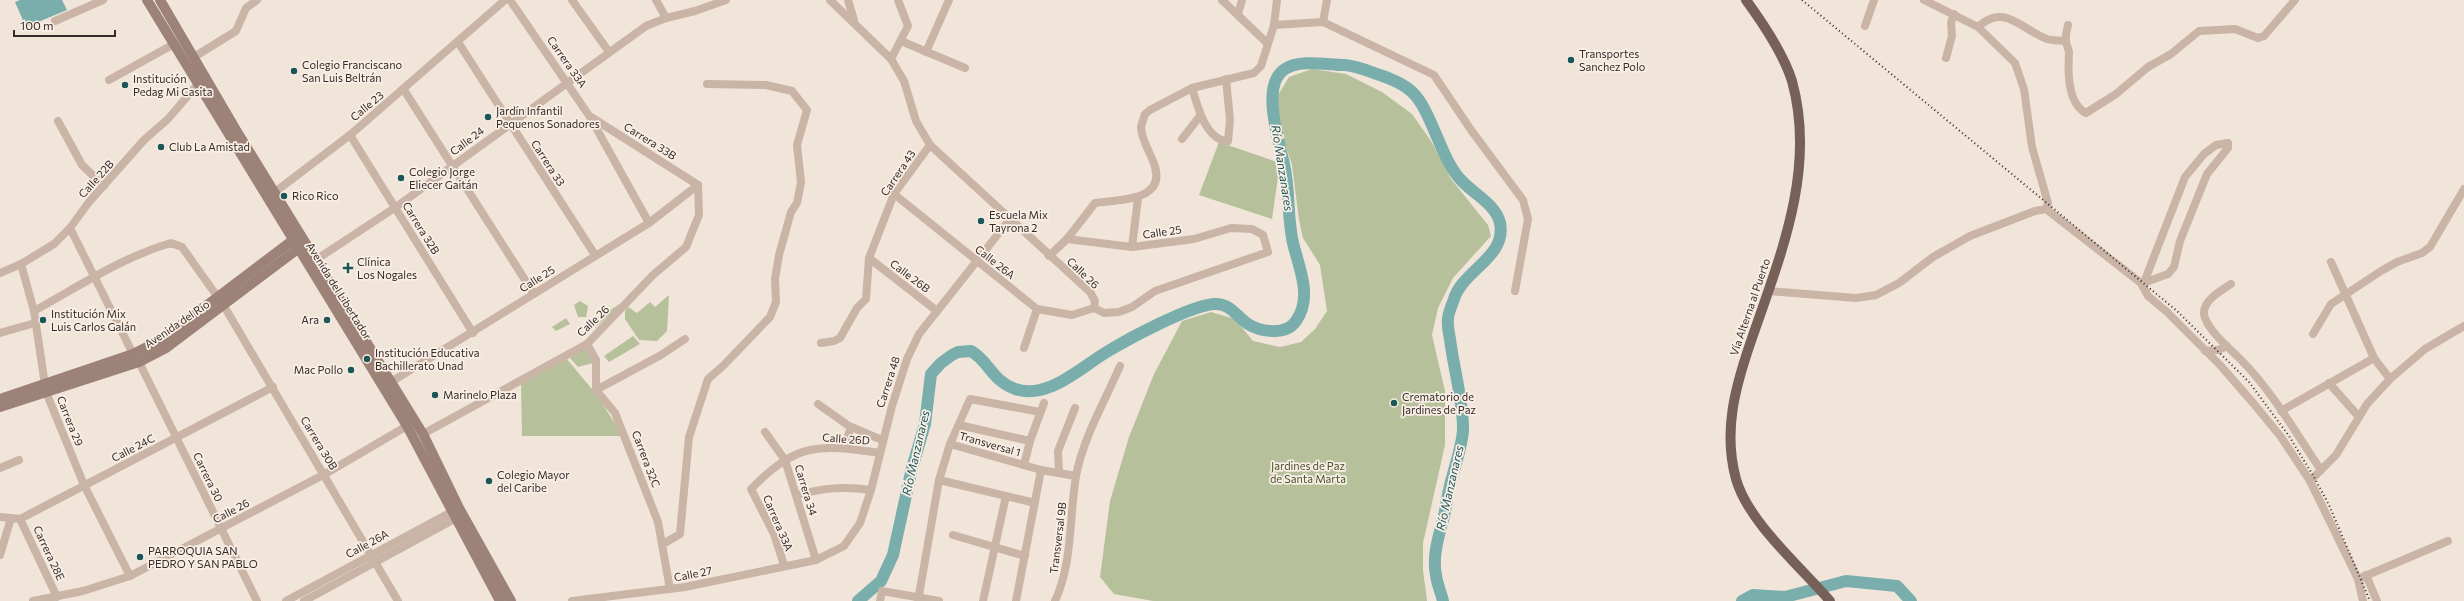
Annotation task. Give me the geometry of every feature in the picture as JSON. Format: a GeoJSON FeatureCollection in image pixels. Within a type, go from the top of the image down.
{"type":"FeatureCollection","features":[{"type":"Feature","properties":{"kind":"main road","name":"Avenida del Libertador"},"geometry":{"type":"LineString","coordinates":[[148,0],[198,84],[299,242],[387,384],[423,434],[500,601]]}},
{"type":"Feature","properties":{"kind":"main road","name":"Avenida del Libertador"},"geometry":{"type":"LineString","coordinates":[[160,0],[275,192],[299,242]]}},
{"type":"Feature","properties":{"kind":"main road","name":"Vía Alterna al Puerto"},"geometry":{"type":"LineString","coordinates":[[1746,0],[1765,26],[1791,80],[1799,124],[1800,178],[1785,245],[1768,291],[1736,391],[1731,413],[1729,445],[1736,480],[1753,516],[1830,601]]}},
{"type":"Feature","properties":{"kind":"main road","name":"Avenida del Río"},"geometry":{"type":"LineString","coordinates":[[0,407],[46,388],[136,358],[161,340],[221,302],[299,242]]}},
{"type":"Feature","properties":{"kind":"main road","name":"Avenida del Libertador"},"geometry":{"type":"LineString","coordinates":[[387,384],[407,426],[511,601]]}},
{"type":"Feature","properties":{"kind":"main road","name":"Avenida del Río"},"geometry":{"type":"LineString","coordinates":[[0,399],[46,388]]}},
{"type":"Feature","properties":{"kind":"street"},"geometry":{"type":"LineString","coordinates":[[55,20],[103,0]]}},
{"type":"Feature","properties":{"kind":"street"},"geometry":{"type":"LineString","coordinates":[[194,57],[236,31],[246,8],[256,0]]}},
{"type":"Feature","properties":{"kind":"street","name":"Calle 23"},"geometry":{"type":"LineString","coordinates":[[275,192],[350,135],[404,90],[506,0]]}},
{"type":"Feature","properties":{"kind":"street","name":"Carrera 33A"},"geometry":{"type":"LineString","coordinates":[[510,0],[590,116],[649,222]]}},
{"type":"Feature","properties":{"kind":"street"},"geometry":{"type":"LineString","coordinates":[[572,0],[610,52]]}},
{"type":"Feature","properties":{"kind":"street"},"geometry":{"type":"LineString","coordinates":[[656,0],[666,18]]}},
{"type":"Feature","properties":{"kind":"street","name":"Calle 24"},"geometry":{"type":"LineString","coordinates":[[311,263],[396,207],[567,81],[646,26],[666,18],[695,11],[726,0]]}},
{"type":"Feature","properties":{"kind":"street","name":"Carrera 43"},"geometry":{"type":"LineString","coordinates":[[821,343],[840,338],[858,308],[866,299],[869,258],[894,194],[930,145],[916,120],[904,81],[892,59],[854,21],[830,0]]}},
{"type":"Feature","properties":{"kind":"street"},"geometry":{"type":"LineString","coordinates":[[848,0],[854,21]]}},
{"type":"Feature","properties":{"kind":"street"},"geometry":{"type":"LineString","coordinates":[[892,59],[908,26],[898,0]]}},
{"type":"Feature","properties":{"kind":"street"},"geometry":{"type":"LineString","coordinates":[[926,52],[949,0]]}},
{"type":"Feature","properties":{"kind":"street"},"geometry":{"type":"LineString","coordinates":[[1222,0],[1267,43]]}},
{"type":"Feature","properties":{"kind":"street"},"geometry":{"type":"LineString","coordinates":[[1238,14],[1242,0]]}},
{"type":"Feature","properties":{"kind":"street"},"geometry":{"type":"LineString","coordinates":[[1049,256],[1067,239],[1095,203],[1138,198],[1148,194],[1156,179],[1154,165],[1141,132],[1145,114],[1192,88],[1254,73],[1261,66],[1267,43],[1274,25],[1277,0]]}},
{"type":"Feature","properties":{"kind":"street"},"geometry":{"type":"LineString","coordinates":[[1323,22],[1327,0]]}},
{"type":"Feature","properties":{"kind":"street"},"geometry":{"type":"LineString","coordinates":[[1865,26],[1874,0]]}},
{"type":"Feature","properties":{"kind":"street"},"geometry":{"type":"LineString","coordinates":[[1926,0],[1978,27],[2015,63],[2024,89],[2032,147],[2048,203],[2046,210]]}},
{"type":"Feature","properties":{"kind":"street"},"geometry":{"type":"LineString","coordinates":[[2068,25],[2066,41],[2069,51],[2067,70],[2070,88],[2081,111],[2086,113],[2116,94],[2148,67],[2171,54],[2199,31],[2235,29],[2258,38],[2264,36],[2295,0]]}},
{"type":"Feature","properties":{"kind":"street"},"geometry":{"type":"LineString","coordinates":[[1946,58],[1952,36],[1951,23],[1954,14]]}},
{"type":"Feature","properties":{"kind":"street"},"geometry":{"type":"LineString","coordinates":[[1978,27],[1987,18],[2000,17],[2014,20],[2048,39],[2066,41]]}},
{"type":"Feature","properties":{"kind":"street"},"geometry":{"type":"LineString","coordinates":[[1274,25],[1323,22],[1434,74],[1471,130],[1520,192],[1528,219],[1515,291]]}},
{"type":"Feature","properties":{"kind":"street"},"geometry":{"type":"LineString","coordinates":[[901,41],[965,68]]}},
{"type":"Feature","properties":{"kind":"street","name":"Carrera 33"},"geometry":{"type":"LineString","coordinates":[[458,42],[595,255]]}},
{"type":"Feature","properties":{"kind":"street"},"geometry":{"type":"LineString","coordinates":[[109,80],[174,44]]}},
{"type":"Feature","properties":{"kind":"street"},"geometry":{"type":"LineString","coordinates":[[1192,88],[1200,116],[1220,140],[1228,141],[1230,120],[1226,79]]}},
{"type":"Feature","properties":{"kind":"street","name":"Calle 22B"},"geometry":{"type":"LineString","coordinates":[[0,273],[21,264],[54,244],[70,228],[104,186],[198,84]]}},
{"type":"Feature","properties":{"kind":"street"},"geometry":{"type":"LineString","coordinates":[[663,544],[680,534],[689,437],[708,379],[723,366],[770,317],[776,302],[775,278],[779,255],[791,212],[797,203],[801,182],[798,145],[807,110],[792,91],[766,85],[707,84]]}},
{"type":"Feature","properties":{"kind":"street"},"geometry":{"type":"LineString","coordinates":[[404,90],[534,294]]}},
{"type":"Feature","properties":{"kind":"street","name":"Carrera 33B"},"geometry":{"type":"LineString","coordinates":[[590,116],[698,184]]}},
{"type":"Feature","properties":{"kind":"street"},"geometry":{"type":"LineString","coordinates":[[1182,139],[1200,116]]}},
{"type":"Feature","properties":{"kind":"street"},"geometry":{"type":"LineString","coordinates":[[58,121],[82,165],[104,186]]}},
{"type":"Feature","properties":{"kind":"street","name":"Carrera 32B"},"geometry":{"type":"LineString","coordinates":[[350,135],[472,332]]}},
{"type":"Feature","properties":{"kind":"street"},"geometry":{"type":"LineString","coordinates":[[2228,143],[2228,148],[2208,174],[2180,241],[2174,267],[2168,274],[2144,284],[2185,177],[2204,154],[2216,145],[2228,143]]}},
{"type":"Feature","properties":{"kind":"street","name":"Calle 26"},"geometry":{"type":"LineString","coordinates":[[930,145],[1049,256],[1090,292],[1095,301],[1094,308]]}},
{"type":"Feature","properties":{"kind":"street","name":"Calle 26"},"geometry":{"type":"LineString","coordinates":[[423,434],[587,344],[653,275],[686,247],[699,215],[698,184]]}},
{"type":"Feature","properties":{"kind":"street","name":"Calle 25"},"geometry":{"type":"LineString","coordinates":[[387,384],[649,222],[698,184]]}},
{"type":"Feature","properties":{"kind":"street"},"geometry":{"type":"LineString","coordinates":[[2313,334],[2327,308],[2391,265],[2422,253],[2430,247],[2464,189]]}},
{"type":"Feature","properties":{"kind":"street","name":"Calle 26A"},"geometry":{"type":"LineString","coordinates":[[894,194],[1037,310]]}},
{"type":"Feature","properties":{"kind":"street"},"geometry":{"type":"LineString","coordinates":[[1132,247],[1138,198]]}},
{"type":"Feature","properties":{"kind":"street"},"geometry":{"type":"LineString","coordinates":[[1768,291],[1856,298],[1876,295],[1899,283],[1933,257],[1970,236],[2035,211],[2046,210],[2144,284],[2148,296],[2167,312],[2205,351],[2254,404],[2281,437],[2310,481],[2358,579],[2363,601]]}},
{"type":"Feature","properties":{"kind":"street","name":"Carrera 48"},"geometry":{"type":"LineString","coordinates":[[816,560],[844,546],[860,522],[871,490],[882,440],[907,359],[920,334],[1010,219]]}},
{"type":"Feature","properties":{"kind":"street","name":"Carrera 30"},"geometry":{"type":"LineString","coordinates":[[70,228],[177,438],[257,601]]}},
{"type":"Feature","properties":{"kind":"street","name":"Calle 25"},"geometry":{"type":"LineString","coordinates":[[1067,239],[1132,247],[1194,239],[1231,228],[1258,230],[1263,235],[1268,252],[1155,291],[1132,307],[1119,312],[1104,313],[1094,308]]}},
{"type":"Feature","properties":{"kind":"street","name":"Carrera 30B"},"geometry":{"type":"LineString","coordinates":[[34,311],[94,277],[170,243],[182,247],[221,302],[325,474],[398,601]]}},
{"type":"Feature","properties":{"kind":"street","name":"Calle 26B"},"geometry":{"type":"LineString","coordinates":[[869,258],[937,311]]}},
{"type":"Feature","properties":{"kind":"street"},"geometry":{"type":"LineString","coordinates":[[2331,262],[2374,358],[2390,379]]}},
{"type":"Feature","properties":{"kind":"street","name":"Carrera 29"},"geometry":{"type":"LineString","coordinates":[[21,264],[34,311],[46,388],[84,485],[130,576]]}},
{"type":"Feature","properties":{"kind":"street"},"geometry":{"type":"LineString","coordinates":[[2231,284],[2216,294],[2204,309],[2204,315],[2211,328],[2246,365],[2281,411],[2321,470]]}},
{"type":"Feature","properties":{"kind":"street"},"geometry":{"type":"LineString","coordinates":[[1024,348],[1037,310],[1072,315],[1094,308]]}},
{"type":"Feature","properties":{"kind":"street"},"geometry":{"type":"LineString","coordinates":[[0,333],[35,323]]}},
{"type":"Feature","properties":{"kind":"street"},"geometry":{"type":"LineString","coordinates":[[2310,481],[2336,455],[2367,404],[2390,379],[2425,349],[2464,326]]}},
{"type":"Feature","properties":{"kind":"street"},"geometry":{"type":"LineString","coordinates":[[587,344],[596,360],[596,390],[661,355],[685,339]]}},
{"type":"Feature","properties":{"kind":"street"},"geometry":{"type":"LineString","coordinates":[[2205,351],[2218,350],[2227,346]]}},
{"type":"Feature","properties":{"kind":"street"},"geometry":{"type":"LineString","coordinates":[[2281,411],[2329,382],[2374,358]]}},
{"type":"Feature","properties":{"kind":"street","name":"Transversal 9B"},"geometry":{"type":"LineString","coordinates":[[1055,601],[1064,581],[1076,476],[1081,457],[1120,366]]}},
{"type":"Feature","properties":{"kind":"street"},"geometry":{"type":"LineString","coordinates":[[2329,382],[2359,417]]}},
{"type":"Feature","properties":{"kind":"street","name":"Calle 24C"},"geometry":{"type":"LineString","coordinates":[[20,519],[177,438],[272,386]]}},
{"type":"Feature","properties":{"kind":"street","name":"Carrera 32C"},"geometry":{"type":"LineString","coordinates":[[596,390],[615,413],[658,522],[670,589]]}},
{"type":"Feature","properties":{"kind":"street"},"geometry":{"type":"LineString","coordinates":[[918,600],[939,480],[950,444],[970,399],[1040,412]]}},
{"type":"Feature","properties":{"kind":"street"},"geometry":{"type":"LineString","coordinates":[[1024,465],[1030,441],[1044,403]]}},
{"type":"Feature","properties":{"kind":"street"},"geometry":{"type":"LineString","coordinates":[[818,404],[851,427],[882,440]]}},
{"type":"Feature","properties":{"kind":"street"},"geometry":{"type":"LineString","coordinates":[[1059,473],[1058,451],[1075,408]]}},
{"type":"Feature","properties":{"kind":"street"},"geometry":{"type":"LineString","coordinates":[[959,425],[1030,441]]}},
{"type":"Feature","properties":{"kind":"street","name":"Calle 26"},"geometry":{"type":"LineString","coordinates":[[33,601],[57,598],[130,576],[325,474],[407,426]]}},
{"type":"Feature","properties":{"kind":"street"},"geometry":{"type":"LineString","coordinates":[[844,448],[851,427]]}},
{"type":"Feature","properties":{"kind":"street","name":"Carrera 34"},"geometry":{"type":"LineString","coordinates":[[765,432],[785,460],[816,560]]}},
{"type":"Feature","properties":{"kind":"street","name":"Transversal 1"},"geometry":{"type":"LineString","coordinates":[[950,444],[1041,470]]}},
{"type":"Feature","properties":{"kind":"street","name":"Calle 26D"},"geometry":{"type":"LineString","coordinates":[[751,489],[768,472],[785,460],[809,448],[844,448],[880,453]]}},
{"type":"Feature","properties":{"kind":"street"},"geometry":{"type":"LineString","coordinates":[[0,468],[19,460]]}},
{"type":"Feature","properties":{"kind":"street"},"geometry":{"type":"LineString","coordinates":[[1016,601],[1041,470],[1076,476]]}},
{"type":"Feature","properties":{"kind":"street"},"geometry":{"type":"LineString","coordinates":[[939,480],[1035,503]]}},
{"type":"Feature","properties":{"kind":"street"},"geometry":{"type":"LineString","coordinates":[[797,495],[822,489],[847,486],[871,490]]}},
{"type":"Feature","properties":{"kind":"street","name":"Carrera 33A"},"geometry":{"type":"LineString","coordinates":[[751,489],[774,534],[784,565]]}},
{"type":"Feature","properties":{"kind":"street"},"geometry":{"type":"LineString","coordinates":[[983,601],[1006,496]]}},
{"type":"Feature","properties":{"kind":"street","name":"Calle 26A"},"geometry":{"type":"LineString","coordinates":[[286,601],[373,558],[458,512]]}},
{"type":"Feature","properties":{"kind":"street"},"geometry":{"type":"LineString","coordinates":[[0,517],[20,519]]}},
{"type":"Feature","properties":{"kind":"street"},"geometry":{"type":"LineString","coordinates":[[0,555],[11,518]]}},
{"type":"Feature","properties":{"kind":"street","name":"Carrera 28E"},"geometry":{"type":"LineString","coordinates":[[20,519],[57,598]]}},
{"type":"Feature","properties":{"kind":"street"},"geometry":{"type":"LineString","coordinates":[[953,534],[1025,556]]}},
{"type":"Feature","properties":{"kind":"street"},"geometry":{"type":"LineString","coordinates":[[2358,579],[2366,574],[2448,541]]}},
{"type":"Feature","properties":{"kind":"street","name":"Calle 26A"},"geometry":{"type":"LineString","coordinates":[[304,601],[373,558]]}},
{"type":"Feature","properties":{"kind":"street","name":"Calle 27"},"geometry":{"type":"LineString","coordinates":[[572,601],[670,589],[784,565],[816,560]]}},
{"type":"Feature","properties":{"kind":"street"},"geometry":{"type":"LineString","coordinates":[[2366,574],[2376,601]]}},
{"type":"Feature","properties":{"kind":"street"},"geometry":{"type":"LineString","coordinates":[[880,601],[882,591],[918,600],[939,601]]}},
{"type":"Feature","properties":{"kind":"green space","name":"Jardines de Paz de Santa Marta"},"geometry":{"type":"Polygon","coordinates":[[[1312,69],[1346,74],[1382,92],[1412,114],[1431,141],[1451,179],[1488,225],[1491,236],[1453,278],[1438,308],[1432,335],[1445,391],[1445,445],[1423,543],[1423,570],[1427,601],[1153,601],[1114,594],[1100,577],[1110,501],[1129,437],[1154,374],[1182,321],[1211,312],[1235,319],[1253,341],[1280,347],[1301,342],[1315,329],[1327,311],[1320,265],[1303,238],[1299,220],[1292,165],[1275,113],[1278,95],[1289,77],[1312,69]]]}},
{"type":"Feature","properties":{"kind":"green space"},"geometry":{"type":"Polygon","coordinates":[[[1219,142],[1280,163],[1272,219],[1199,195],[1219,142]]]}},
{"type":"Feature","properties":{"kind":"green space"},"geometry":{"type":"Polygon","coordinates":[[[669,295],[667,331],[657,341],[639,340],[625,319],[625,311],[628,307],[637,313],[650,302],[655,307],[669,295]]]}},
{"type":"Feature","properties":{"kind":"green space"},"geometry":{"type":"Polygon","coordinates":[[[626,300],[595,328],[596,319],[626,300]]]}},
{"type":"Feature","properties":{"kind":"green space"},"geometry":{"type":"Polygon","coordinates":[[[580,301],[588,306],[586,317],[578,317],[574,305],[580,301]]]}},
{"type":"Feature","properties":{"kind":"green space"},"geometry":{"type":"Polygon","coordinates":[[[566,318],[570,324],[556,331],[552,327],[566,318]]]}},
{"type":"Feature","properties":{"kind":"green space"},"geometry":{"type":"Polygon","coordinates":[[[633,336],[640,344],[609,362],[604,356],[633,336]]]}},
{"type":"Feature","properties":{"kind":"green space"},"geometry":{"type":"Polygon","coordinates":[[[586,347],[593,363],[578,367],[570,358],[586,347]]]}},
{"type":"Feature","properties":{"kind":"green space"},"geometry":{"type":"Polygon","coordinates":[[[566,358],[596,394],[623,436],[522,436],[521,383],[566,358]]]}},
{"type":"Feature","properties":{"kind":"water"},"geometry":{"type":"Polygon","coordinates":[[[20,0],[62,0],[67,10],[26,27],[15,2],[20,0]]]}},
{"type":"Feature","properties":{"kind":"waterway","name":"Río Manzanares"},"geometry":{"type":"LineString","coordinates":[[858,601],[881,581],[893,555],[912,468],[925,424],[931,374],[941,363],[952,355],[958,352],[971,351],[983,360],[996,376],[1007,385],[1015,389],[1027,391],[1039,390],[1051,387],[1062,381],[1105,353],[1143,332],[1203,306],[1220,304],[1229,308],[1253,327],[1266,331],[1280,331],[1292,326],[1301,312],[1304,302],[1304,292],[1301,272],[1291,233],[1286,174],[1273,114],[1272,100],[1274,87],[1278,77],[1285,69],[1291,66],[1306,63],[1357,67],[1400,83],[1412,92],[1425,110],[1453,170],[1465,184],[1489,204],[1498,216],[1500,223],[1500,235],[1497,245],[1491,254],[1459,289],[1448,317],[1448,329],[1462,409],[1463,431],[1461,446],[1435,553],[1435,568],[1443,601]]}},
{"type":"Feature","properties":{"kind":"waterway","name":"Río Manzanares"},"geometry":{"type":"LineString","coordinates":[[1742,601],[1753,595],[1785,597],[1846,581],[1897,586],[1911,601]]}},
{"type":"Feature","properties":{"kind":"railway"},"geometry":{"type":"LineString","coordinates":[[1802,0],[2177,311],[2249,382],[2289,436],[2314,477],[2329,505],[2370,601]]}},
{"type":"Feature","properties":{"kind":"place","name":"Transportes Sanchez Polo"},"geometry":{"type":"Point","coordinates":[1571,60]}},
{"type":"Feature","properties":{"kind":"place","name":"Colegio Franciscano San Luis Beltrán"},"geometry":{"type":"Point","coordinates":[294,71]}},
{"type":"Feature","properties":{"kind":"place","name":"Institución Pedag Mi Casita"},"geometry":{"type":"Point","coordinates":[125,85]}},
{"type":"Feature","properties":{"kind":"place","name":"Jardín Infantil Pequenos Sonadores"},"geometry":{"type":"Point","coordinates":[488,117]}},
{"type":"Feature","properties":{"kind":"place","name":"Club La Amistad"},"geometry":{"type":"Point","coordinates":[161,147]}},
{"type":"Feature","properties":{"kind":"place","name":"Colegio Jorge Eliecer Gaitán"},"geometry":{"type":"Point","coordinates":[401,178]}},
{"type":"Feature","properties":{"kind":"place","name":"Rico Rico"},"geometry":{"type":"Point","coordinates":[284,196]}},
{"type":"Feature","properties":{"kind":"place","name":"Escuela Mix Tayrona 2"},"geometry":{"type":"Point","coordinates":[981,221]}},
{"type":"Feature","properties":{"kind":"place","name":"Clínica Los Nogales"},"geometry":{"type":"Point","coordinates":[348,268]}},
{"type":"Feature","properties":{"kind":"place","name":"Institución Mix Luis Carlos Galán"},"geometry":{"type":"Point","coordinates":[43,320]}},
{"type":"Feature","properties":{"kind":"place","name":"Ara"},"geometry":{"type":"Point","coordinates":[327,320]}},
{"type":"Feature","properties":{"kind":"place","name":"Institución Educativa Bachillerato Unad"},"geometry":{"type":"Point","coordinates":[367,359]}},
{"type":"Feature","properties":{"kind":"place","name":"Mac Pollo"},"geometry":{"type":"Point","coordinates":[351,370]}},
{"type":"Feature","properties":{"kind":"place","name":"Marinelo Plaza"},"geometry":{"type":"Point","coordinates":[435,395]}},
{"type":"Feature","properties":{"kind":"place","name":"Crematorio de Jardines de Paz"},"geometry":{"type":"Point","coordinates":[1394,403]}},
{"type":"Feature","properties":{"kind":"place","name":"Colegio Mayor del Caribe"},"geometry":{"type":"Point","coordinates":[489,481]}},
{"type":"Feature","properties":{"kind":"place","name":"PARROQUIA SAN PEDRO Y SAN PABLO"},"geometry":{"type":"Point","coordinates":[140,557]}}]}
